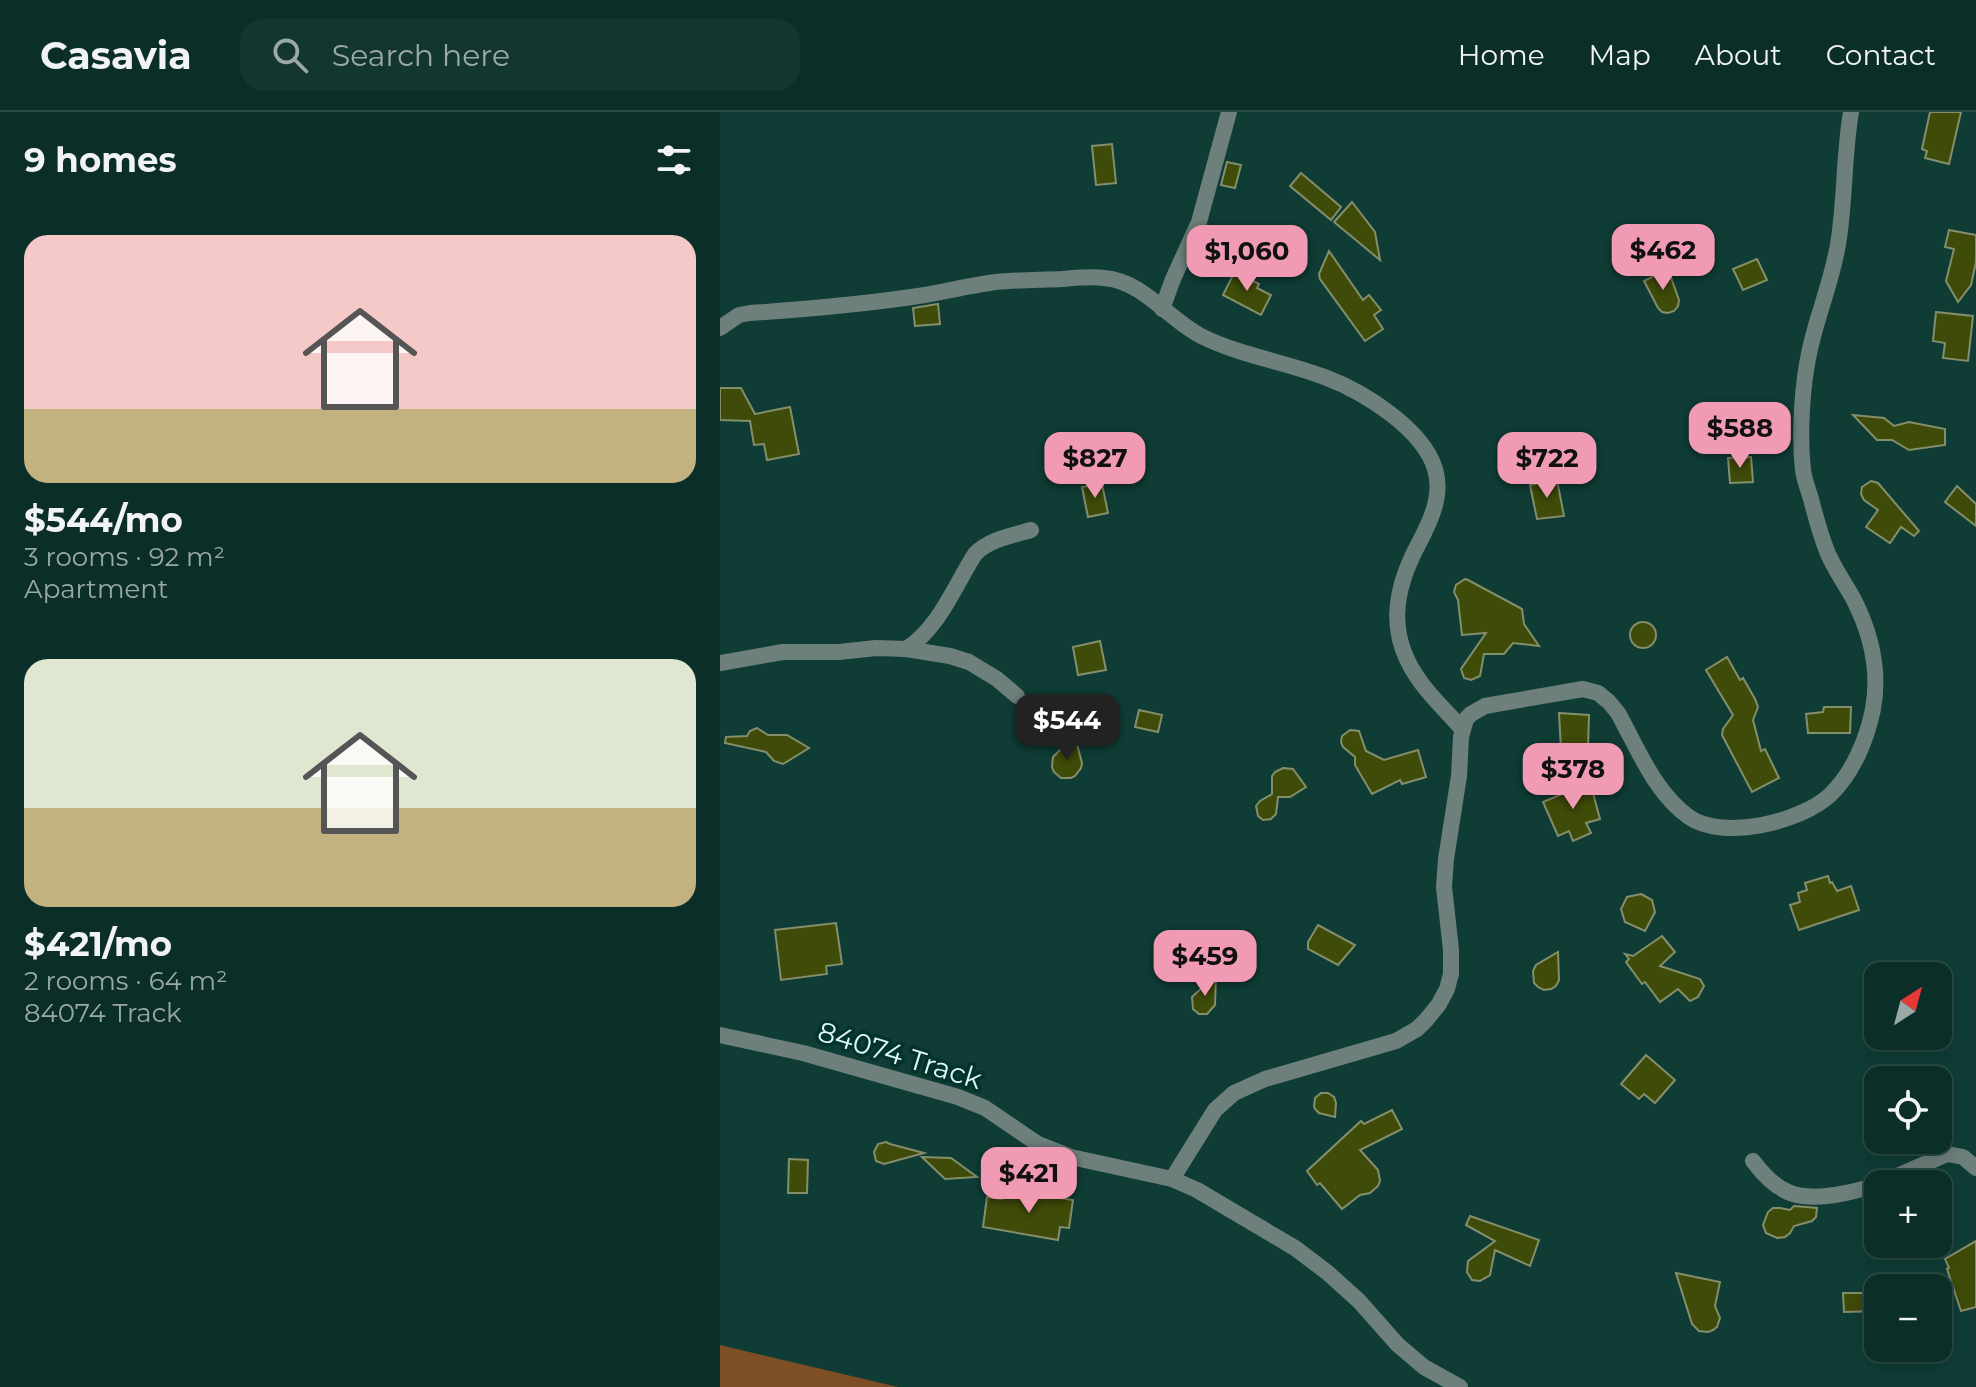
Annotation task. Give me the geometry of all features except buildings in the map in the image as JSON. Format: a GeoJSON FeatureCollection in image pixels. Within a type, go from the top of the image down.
{"type":"FeatureCollection","features":[{"type":"Feature","properties":{"kind":"street"},"geometry":{"type":"LineString","coordinates":[[1162,309],[1199,222],[1229,112]]}},
{"type":"Feature","properties":{"kind":"street"},"geometry":{"type":"LineString","coordinates":[[1172,1179],[1215,1110],[1234,1093],[1265,1079],[1396,1041],[1417,1029],[1439,1004],[1451,974],[1444,887],[1446,859],[1459,776],[1462,729],[1471,714],[1485,706],[1583,689],[1598,693],[1618,713],[1660,789],[1689,817],[1705,825],[1730,829],[1791,818],[1830,795],[1854,761],[1873,709],[1875,660],[1866,628],[1829,556],[1803,471],[1802,410],[1810,351],[1839,241],[1851,112]]}},
{"type":"Feature","properties":{"kind":"street"},"geometry":{"type":"LineString","coordinates":[[720,328],[739,315],[750,313],[832,307],[997,282],[1100,277],[1127,283],[1200,335],[1239,352],[1331,379],[1409,428],[1436,470],[1436,502],[1432,520],[1399,589],[1396,607],[1399,638],[1407,660],[1421,683],[1462,729]]}},
{"type":"Feature","properties":{"kind":"street"},"geometry":{"type":"LineString","coordinates":[[906,649],[921,640],[980,549],[993,541],[1031,530]]}},
{"type":"Feature","properties":{"kind":"street"},"geometry":{"type":"LineString","coordinates":[[720,663],[783,652],[906,649],[969,662],[1017,696]]}},
{"type":"Feature","properties":{"kind":"street","name":"84074 Track"},"geometry":{"type":"LineString","coordinates":[[720,1035],[803,1053],[958,1097],[985,1108],[1038,1144],[1071,1157],[1172,1179],[1197,1190],[1295,1248],[1328,1273],[1424,1367],[1460,1387]]}},
{"type":"Feature","properties":{"kind":"street"},"geometry":{"type":"LineString","coordinates":[[1910,1170],[1952,1153],[1963,1157],[1976,1168]]}},
{"type":"Feature","properties":{"kind":"street"},"geometry":{"type":"LineString","coordinates":[[1753,1161],[1779,1187],[1798,1197],[1815,1198],[1864,1190]]}},
{"type":"Feature","properties":{"kind":"shaded area"},"geometry":{"type":"Polygon","coordinates":[[[720,1345],[898,1387],[720,1387],[720,1345]]]}}]}
